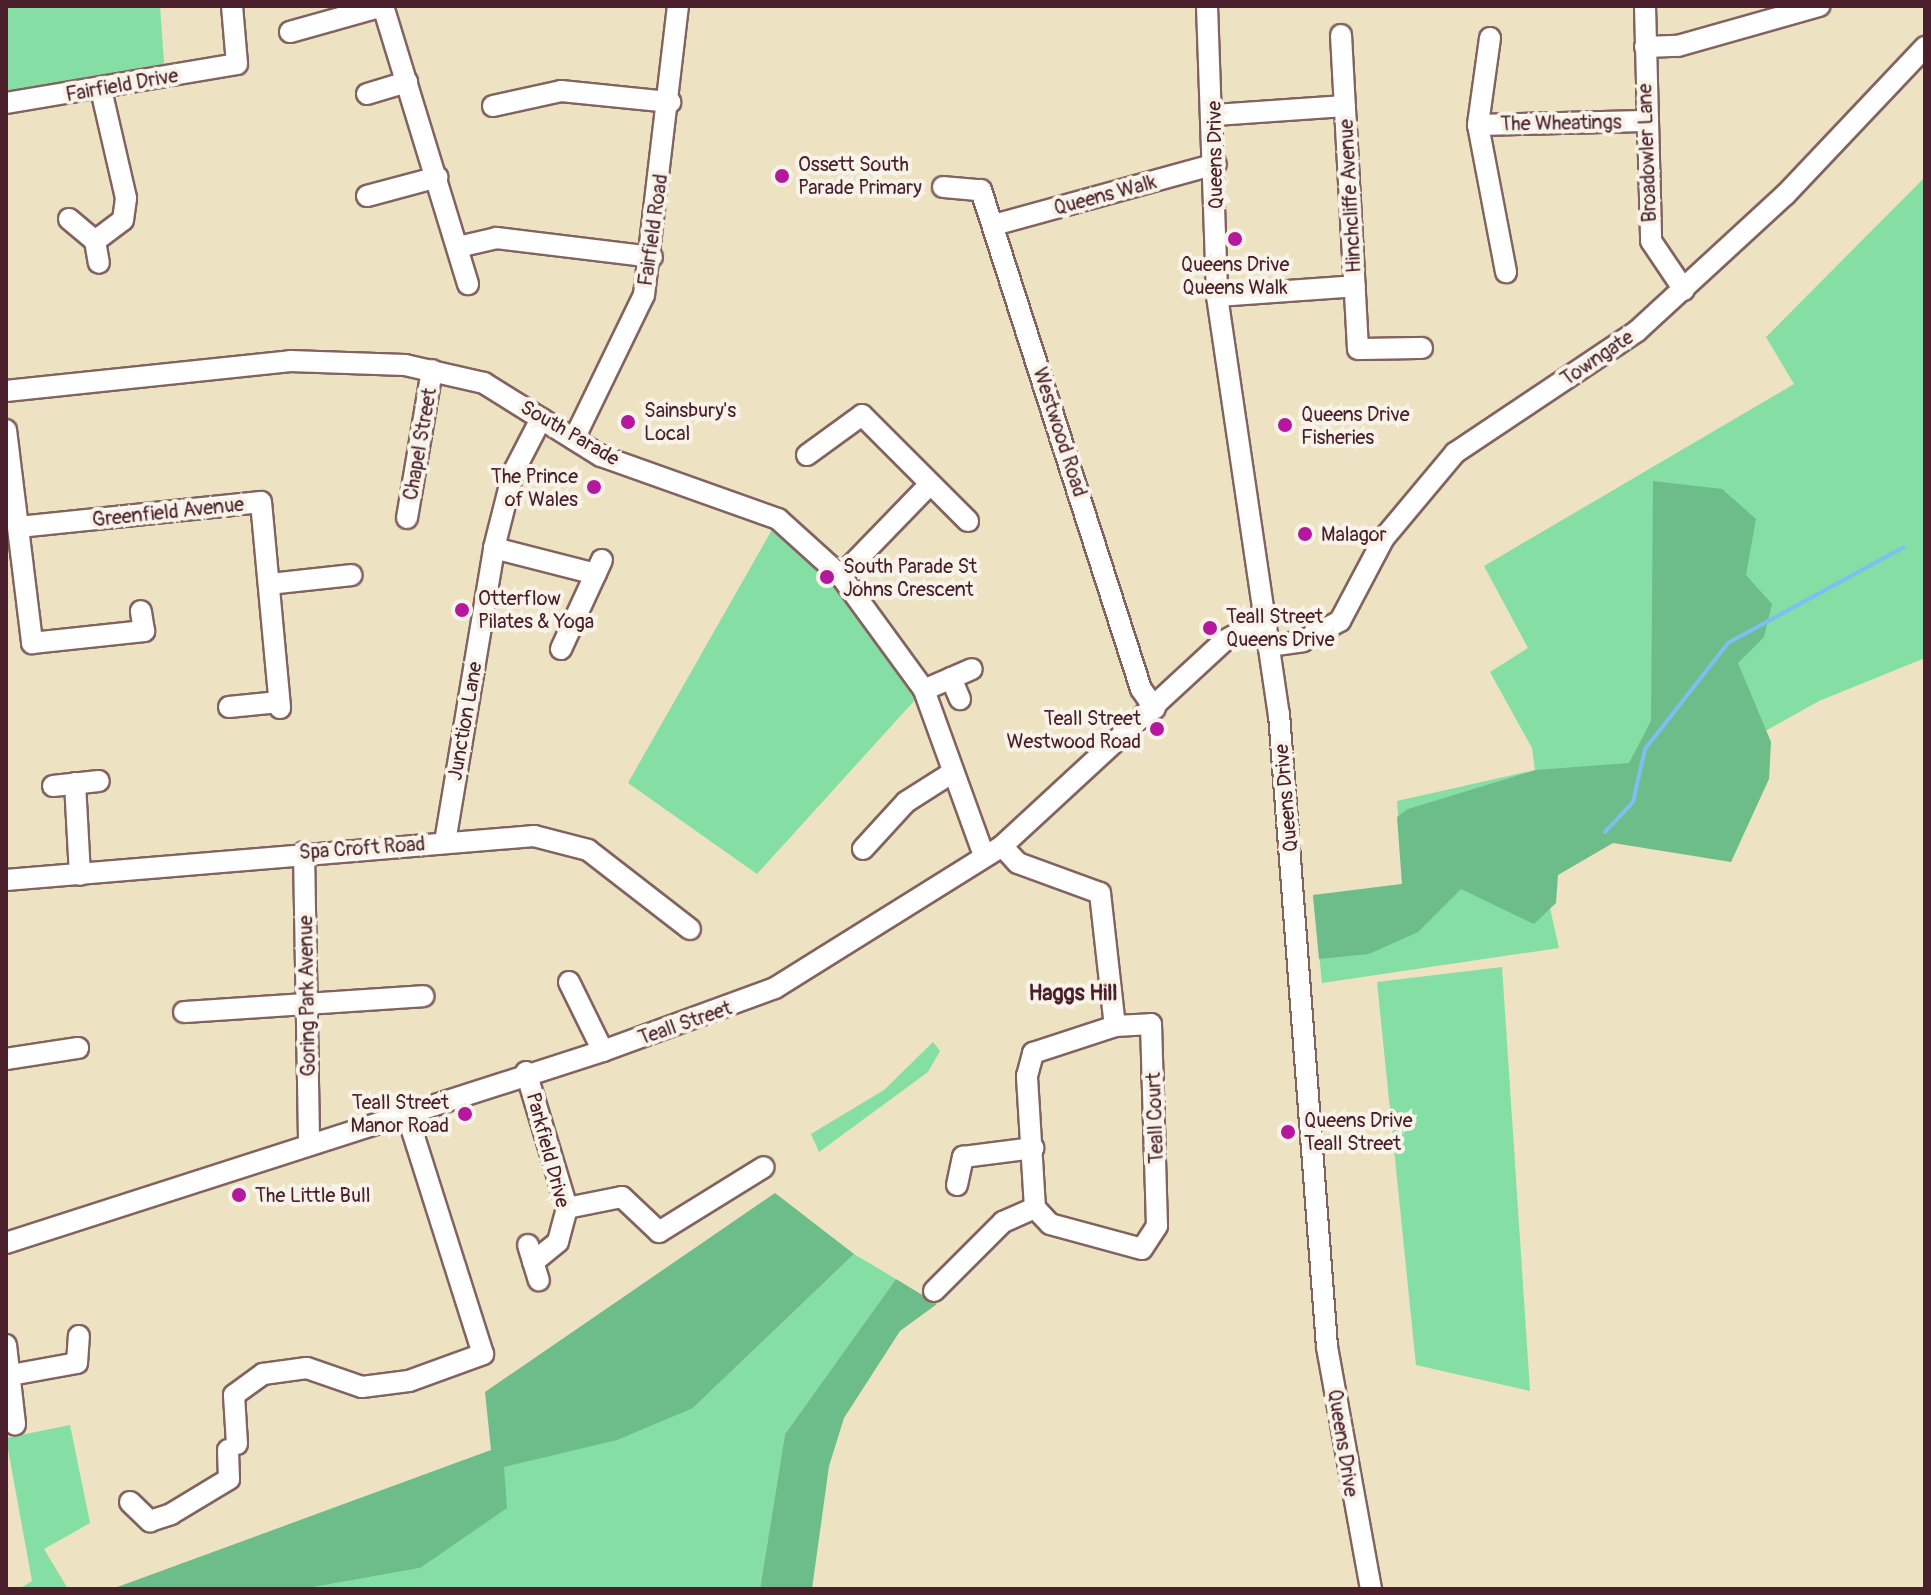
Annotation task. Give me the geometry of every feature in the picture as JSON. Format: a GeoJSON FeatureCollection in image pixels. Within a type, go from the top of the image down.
{"type":"FeatureCollection","features":[{"type":"Feature","properties":{"kind":"street","name":"Fairfield Drive"},"geometry":{"type":"LineString","coordinates":[[6,103],[101,90],[237,64],[232,6]]}},
{"type":"Feature","properties":{"kind":"street"},"geometry":{"type":"LineString","coordinates":[[290,32],[383,6],[426,137],[468,284]]}},
{"type":"Feature","properties":{"kind":"street","name":"Fairfield Road"},"geometry":{"type":"LineString","coordinates":[[574,439],[634,325],[652,257],[678,6]]}},
{"type":"Feature","properties":{"kind":"street","name":"Queens Drive"},"geometry":{"type":"LineString","coordinates":[[1207,6],[1215,115],[1217,296],[1269,646],[1327,1347],[1371,1589]]}},
{"type":"Feature","properties":{"kind":"street","name":"Broadowler Lane"},"geometry":{"type":"LineString","coordinates":[[1645,6],[1644,121],[1651,241],[1684,290]]}},
{"type":"Feature","properties":{"kind":"street"},"geometry":{"type":"LineString","coordinates":[[1645,47],[1678,46],[1819,6]]}},
{"type":"Feature","properties":{"kind":"street","name":"Hinchcliffe Avenue"},"geometry":{"type":"LineString","coordinates":[[1341,35],[1358,349],[1422,348]]}},
{"type":"Feature","properties":{"kind":"street","name":"The Wheatings"},"geometry":{"type":"LineString","coordinates":[[1492,36],[1478,125],[1508,277]]}},
{"type":"Feature","properties":{"kind":"street","name":"Towngate"},"geometry":{"type":"LineString","coordinates":[[1269,646],[1303,641],[1340,621],[1384,538],[1455,453],[1637,331],[1684,290],[1925,47]]}},
{"type":"Feature","properties":{"kind":"street"},"geometry":{"type":"LineString","coordinates":[[367,94],[407,82]]}},
{"type":"Feature","properties":{"kind":"street"},"geometry":{"type":"LineString","coordinates":[[95,241],[123,220],[126,198],[101,90]]}},
{"type":"Feature","properties":{"kind":"street"},"geometry":{"type":"LineString","coordinates":[[493,106],[561,91],[670,102]]}},
{"type":"Feature","properties":{"kind":"street","name":"Hinchcliffe Avenue"},"geometry":{"type":"LineString","coordinates":[[1215,115],[1345,106]]}},
{"type":"Feature","properties":{"kind":"street","name":"The Wheatings"},"geometry":{"type":"LineString","coordinates":[[1478,125],[1644,121]]}},
{"type":"Feature","properties":{"kind":"street","name":"Queens Walk"},"geometry":{"type":"LineString","coordinates":[[994,225],[1216,164]]}},
{"type":"Feature","properties":{"kind":"street"},"geometry":{"type":"LineString","coordinates":[[367,196],[438,177]]}},
{"type":"Feature","properties":{"kind":"street","name":"Westwood Road"},"geometry":{"type":"LineString","coordinates":[[943,187],[981,190],[1141,689],[1155,709]]}},
{"type":"Feature","properties":{"kind":"street"},"geometry":{"type":"LineString","coordinates":[[69,219],[95,241],[99,263]]}},
{"type":"Feature","properties":{"kind":"street"},"geometry":{"type":"LineString","coordinates":[[458,247],[496,238],[652,257]]}},
{"type":"Feature","properties":{"kind":"street","name":"Hinchcliffe Avenue"},"geometry":{"type":"LineString","coordinates":[[1217,296],[1355,286]]}},
{"type":"Feature","properties":{"kind":"street","name":"South Parade"},"geometry":{"type":"LineString","coordinates":[[6,391],[290,361],[432,370],[484,383],[601,456],[778,519],[841,576],[924,690],[950,774],[993,851]]}},
{"type":"Feature","properties":{"kind":"street","name":"Chapel Street"},"geometry":{"type":"LineString","coordinates":[[407,518],[432,370]]}},
{"type":"Feature","properties":{"kind":"street"},"geometry":{"type":"LineString","coordinates":[[807,455],[862,415],[968,521]]}},
{"type":"Feature","properties":{"kind":"street","name":"Junction Lane"},"geometry":{"type":"LineString","coordinates":[[445,842],[494,548],[513,473],[541,419]]}},
{"type":"Feature","properties":{"kind":"street"},"geometry":{"type":"LineString","coordinates":[[6,430],[32,643],[144,631],[141,611]]}},
{"type":"Feature","properties":{"kind":"street"},"geometry":{"type":"LineString","coordinates":[[841,576],[930,484]]}},
{"type":"Feature","properties":{"kind":"street","name":"Greenfield Avenue"},"geometry":{"type":"LineString","coordinates":[[19,527],[261,502],[280,705],[229,707]]}},
{"type":"Feature","properties":{"kind":"street"},"geometry":{"type":"LineString","coordinates":[[494,548],[599,567],[561,649]]}},
{"type":"Feature","properties":{"kind":"street"},"geometry":{"type":"LineString","coordinates":[[269,584],[353,575]]}},
{"type":"Feature","properties":{"kind":"street","name":"Teall Street"},"geometry":{"type":"LineString","coordinates":[[6,1243],[309,1140],[603,1051],[775,988],[993,851],[1155,709],[1224,641],[1266,618]]}},
{"type":"Feature","properties":{"kind":"street"},"geometry":{"type":"LineString","coordinates":[[924,690],[972,669]]}},
{"type":"Feature","properties":{"kind":"street"},"geometry":{"type":"LineString","coordinates":[[951,678],[960,699]]}},
{"type":"Feature","properties":{"kind":"street"},"geometry":{"type":"LineString","coordinates":[[863,849],[906,802],[950,774]]}},
{"type":"Feature","properties":{"kind":"street"},"geometry":{"type":"LineString","coordinates":[[53,786],[99,781]]}},
{"type":"Feature","properties":{"kind":"street"},"geometry":{"type":"LineString","coordinates":[[75,783],[80,875]]}},
{"type":"Feature","properties":{"kind":"street","name":"Spa Croft Road"},"geometry":{"type":"LineString","coordinates":[[6,880],[304,852],[445,842],[563,839],[690,929]]}},
{"type":"Feature","properties":{"kind":"street"},"geometry":{"type":"LineString","coordinates":[[993,851],[1100,893],[1115,1026]]}},
{"type":"Feature","properties":{"kind":"street","name":"Goring Park Avenue"},"geometry":{"type":"LineString","coordinates":[[304,852],[309,1140]]}},
{"type":"Feature","properties":{"kind":"street"},"geometry":{"type":"LineString","coordinates":[[579,988],[603,1051]]}},
{"type":"Feature","properties":{"kind":"street"},"geometry":{"type":"LineString","coordinates":[[184,1012],[423,996]]}},
{"type":"Feature","properties":{"kind":"street","name":"Teall Court"},"geometry":{"type":"LineString","coordinates":[[1151,1024],[1155,1238],[1142,1249],[1050,1224],[1035,1208],[1033,1148],[1027,1076],[1033,1053],[1115,1026],[1151,1024]]}},
{"type":"Feature","properties":{"kind":"street"},"geometry":{"type":"LineString","coordinates":[[6,1059],[78,1048]]}},
{"type":"Feature","properties":{"kind":"street","name":"Parkfield Drive"},"geometry":{"type":"LineString","coordinates":[[526,1072],[567,1208],[558,1242],[533,1262]]}},
{"type":"Feature","properties":{"kind":"street"},"geometry":{"type":"LineString","coordinates":[[130,1502],[150,1521],[171,1514],[229,1479],[236,1447],[234,1395],[263,1374],[307,1368],[362,1387],[409,1381],[483,1354],[449,1270],[406,1111]]}},
{"type":"Feature","properties":{"kind":"street"},"geometry":{"type":"LineString","coordinates":[[957,1185],[963,1157],[1033,1148]]}},
{"type":"Feature","properties":{"kind":"street"},"geometry":{"type":"LineString","coordinates":[[567,1208],[622,1197],[659,1232],[757,1179]]}},
{"type":"Feature","properties":{"kind":"street"},"geometry":{"type":"LineString","coordinates":[[934,1291],[1003,1222],[1035,1208]]}},
{"type":"Feature","properties":{"kind":"street"},"geometry":{"type":"LineString","coordinates":[[11,1375],[89,1363],[79,1336]]}},
{"type":"Feature","properties":{"kind":"street"},"geometry":{"type":"LineString","coordinates":[[6,1345],[15,1424]]}},
{"type":"Feature","properties":{"kind":"green space"},"geometry":{"type":"Polygon","coordinates":[[[6,6],[160,6],[165,77],[6,103],[6,6]]]}},
{"type":"Feature","properties":{"kind":"green space"},"geometry":{"type":"Polygon","coordinates":[[[1925,177],[1925,658],[1819,701],[1708,763],[1521,780],[1559,948],[1322,983],[1313,896],[1403,884],[1397,801],[1535,770],[1532,748],[1490,672],[1528,648],[1484,566],[1794,384],[1766,337],[1925,177]]]}},
{"type":"Feature","properties":{"kind":"green space"},"geometry":{"type":"Polygon","coordinates":[[[1653,481],[1722,489],[1756,519],[1746,575],[1772,604],[1764,637],[1738,663],[1771,742],[1769,779],[1731,862],[1613,843],[1558,875],[1556,903],[1534,924],[1461,889],[1418,932],[1369,954],[1319,959],[1313,895],[1402,884],[1397,817],[1408,809],[1536,770],[1629,763],[1651,721],[1653,481]]]}},
{"type":"Feature","properties":{"kind":"green space"},"geometry":{"type":"Polygon","coordinates":[[[778,519],[817,552],[924,690],[757,874],[628,783],[778,519]]]}},
{"type":"Feature","properties":{"kind":"green space"},"geometry":{"type":"Polygon","coordinates":[[[1502,967],[1530,1391],[1416,1365],[1377,982],[1502,967]]]}},
{"type":"Feature","properties":{"kind":"green space"},"geometry":{"type":"Polygon","coordinates":[[[933,1042],[940,1051],[928,1072],[819,1152],[811,1134],[884,1090],[933,1042]]]}},
{"type":"Feature","properties":{"kind":"green space"},"geometry":{"type":"Polygon","coordinates":[[[775,1193],[854,1254],[693,1408],[617,1440],[504,1467],[507,1508],[420,1568],[303,1589],[112,1589],[491,1450],[485,1392],[775,1193]]]}},
{"type":"Feature","properties":{"kind":"green space"},"geometry":{"type":"Polygon","coordinates":[[[854,1254],[896,1279],[785,1434],[760,1589],[303,1589],[420,1568],[504,1467],[693,1408],[854,1254]]]}},
{"type":"Feature","properties":{"kind":"green space"},"geometry":{"type":"Polygon","coordinates":[[[896,1279],[937,1304],[900,1331],[844,1418],[829,1466],[812,1589],[760,1589],[785,1434],[896,1279]]]}},
{"type":"Feature","properties":{"kind":"green space"},"geometry":{"type":"Polygon","coordinates":[[[70,1425],[90,1523],[44,1549],[68,1589],[19,1589],[32,1581],[6,1438],[70,1425]]]}},
{"type":"Feature","properties":{"kind":"waterway"},"geometry":{"type":"LineString","coordinates":[[1605,832],[1633,802],[1645,749],[1728,643],[1904,547]]}},
{"type":"Feature","properties":{"kind":"place","name":"Ossett South Parade Primary"},"geometry":{"type":"Point","coordinates":[782,176]}},
{"type":"Feature","properties":{"kind":"place","name":"Queens Drive Queens Walk"},"geometry":{"type":"Point","coordinates":[1235,239]}},
{"type":"Feature","properties":{"kind":"place","name":"Sainsbury's Local"},"geometry":{"type":"Point","coordinates":[628,422]}},
{"type":"Feature","properties":{"kind":"place","name":"Queens Drive Fisheries"},"geometry":{"type":"Point","coordinates":[1285,425]}},
{"type":"Feature","properties":{"kind":"place","name":"The Prince of Wales"},"geometry":{"type":"Point","coordinates":[594,487]}},
{"type":"Feature","properties":{"kind":"place","name":"Malagor"},"geometry":{"type":"Point","coordinates":[1305,534]}},
{"type":"Feature","properties":{"kind":"place","name":"South Parade St Johns Crescent"},"geometry":{"type":"Point","coordinates":[827,577]}},
{"type":"Feature","properties":{"kind":"place","name":"Otterflow Pilates & Yoga"},"geometry":{"type":"Point","coordinates":[462,610]}},
{"type":"Feature","properties":{"kind":"place","name":"Teall Street Queens Drive"},"geometry":{"type":"Point","coordinates":[1210,628]}},
{"type":"Feature","properties":{"kind":"place","name":"Teall Street Westwood Road"},"geometry":{"type":"Point","coordinates":[1157,729]}},
{"type":"Feature","properties":{"kind":"place","name":"Teall Street Manor Road"},"geometry":{"type":"Point","coordinates":[465,1114]}},
{"type":"Feature","properties":{"kind":"place","name":"Queens Drive Teall Street"},"geometry":{"type":"Point","coordinates":[1288,1132]}},
{"type":"Feature","properties":{"kind":"place","name":"The Little Bull"},"geometry":{"type":"Point","coordinates":[239,1195]}},
{"type":"Feature","properties":{"kind":"district","name":"Haggs Hill"},"geometry":{"type":"Point","coordinates":[1073,994]}}]}
